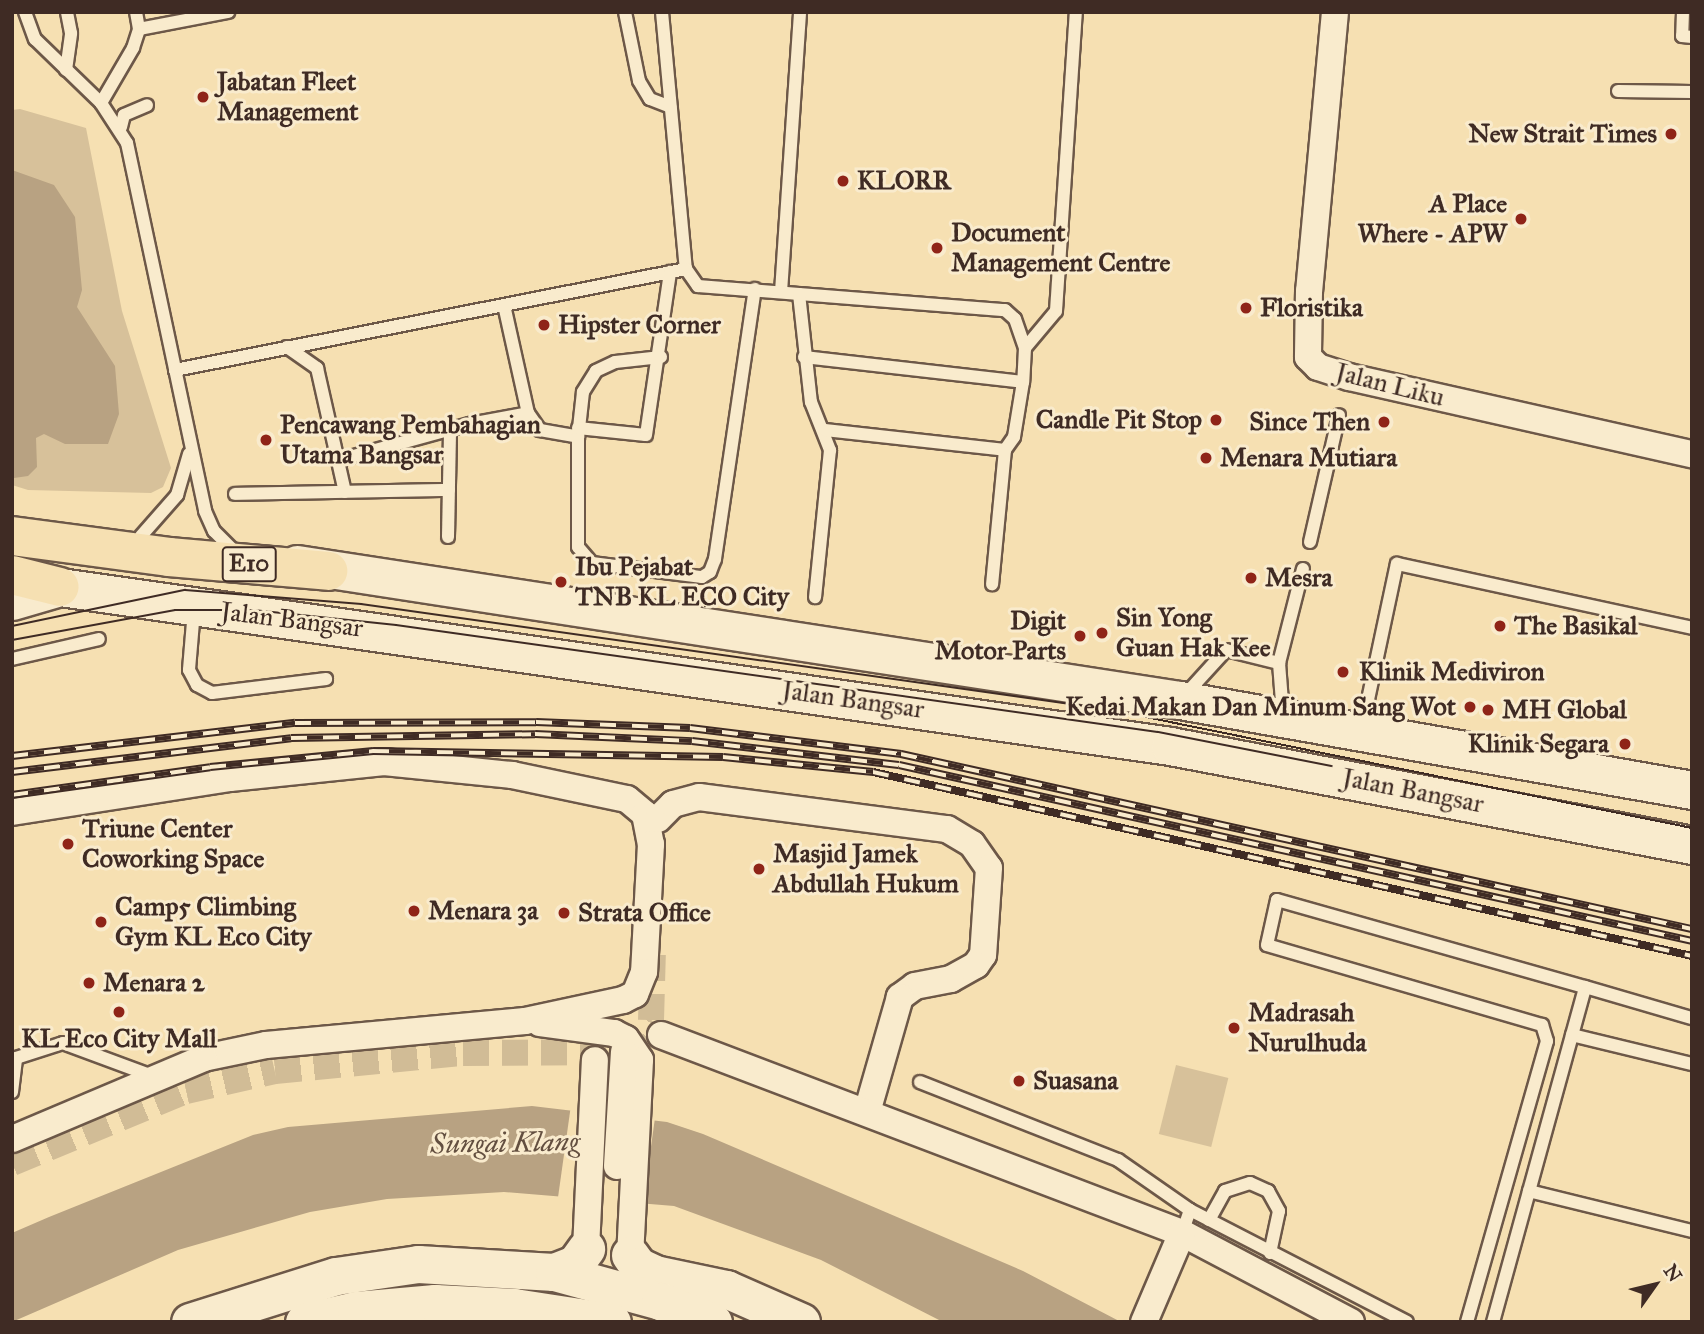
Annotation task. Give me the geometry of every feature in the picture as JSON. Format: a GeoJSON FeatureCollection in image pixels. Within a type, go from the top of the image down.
{"type":"FeatureCollection","features":[{"type":"Feature","properties":{"kind":"highway","name":"E10"},"geometry":{"type":"LineString","coordinates":[[12,536],[155,547],[328,571]]}},
{"type":"Feature","properties":{"kind":"highway"},"geometry":{"type":"LineString","coordinates":[[14,595],[60,587]]}},
{"type":"Feature","properties":{"kind":"main road","name":"Jalan Bangsar"},"geometry":{"type":"LineString","coordinates":[[12,517],[155,547],[234,551],[328,571],[1180,700],[1692,790]]}},
{"type":"Feature","properties":{"kind":"main road","name":"Jalan Bangsar"},"geometry":{"type":"LineString","coordinates":[[60,587],[1170,746],[1692,845]]}},
{"type":"Feature","properties":{"kind":"main road"},"geometry":{"type":"LineString","coordinates":[[554,1272],[609,1252],[655,1274],[726,1289],[801,1322]]}},
{"type":"Feature","properties":{"kind":"main road"},"geometry":{"type":"LineString","coordinates":[[609,1252],[617,1265],[660,1301]]}},
{"type":"Feature","properties":{"kind":"main road"},"geometry":{"type":"LineString","coordinates":[[190,1322],[335,1276],[418,1264],[554,1272],[660,1301],[713,1322]]}},
{"type":"Feature","properties":{"kind":"main road"},"geometry":{"type":"LineString","coordinates":[[303,1322],[356,1310],[435,1303],[514,1307],[612,1322]]}},
{"type":"Feature","properties":{"kind":"street","name":"Jalan Liku"},"geometry":{"type":"LineString","coordinates":[[1335,12],[1309,292],[1308,357],[1318,367],[1349,377],[1692,454]]}},
{"type":"Feature","properties":{"kind":"street"},"geometry":{"type":"LineString","coordinates":[[12,812],[230,778],[384,762],[512,775],[627,799],[645,814],[650,844],[644,972],[635,994],[525,1021],[266,1045],[204,1058],[12,1139]]}},
{"type":"Feature","properties":{"kind":"street"},"geometry":{"type":"LineString","coordinates":[[658,819],[673,804],[699,797],[947,829],[972,844],[989,868],[983,955],[951,979],[915,986],[900,997],[867,1112]]}},
{"type":"Feature","properties":{"kind":"street"},"geometry":{"type":"LineString","coordinates":[[525,1021],[614,1033],[626,1039],[629,1063],[609,1252]]}},
{"type":"Feature","properties":{"kind":"street"},"geometry":{"type":"LineString","coordinates":[[661,1035],[867,1112],[1186,1221],[1351,1322]]}},
{"type":"Feature","properties":{"kind":"street"},"geometry":{"type":"LineString","coordinates":[[595,1063],[609,1252]]}},
{"type":"Feature","properties":{"kind":"street"},"geometry":{"type":"LineString","coordinates":[[1144,1322],[1170,1265],[1186,1221]]}},
{"type":"Feature","properties":{"kind":"lane"},"geometry":{"type":"LineString","coordinates":[[25,12],[35,39],[101,103],[121,127]]}},
{"type":"Feature","properties":{"kind":"lane"},"geometry":{"type":"LineString","coordinates":[[66,70],[71,33],[67,12]]}},
{"type":"Feature","properties":{"kind":"lane"},"geometry":{"type":"LineString","coordinates":[[101,103],[133,48],[139,29],[136,12]]}},
{"type":"Feature","properties":{"kind":"lane"},"geometry":{"type":"LineString","coordinates":[[139,29],[226,12]]}},
{"type":"Feature","properties":{"kind":"lane"},"geometry":{"type":"LineString","coordinates":[[625,12],[639,81],[650,99],[671,107]]}},
{"type":"Feature","properties":{"kind":"lane"},"geometry":{"type":"LineString","coordinates":[[662,12],[686,269],[698,286],[1005,310],[1014,319],[1025,348],[1023,382],[1014,437],[1005,450],[992,584]]}},
{"type":"Feature","properties":{"kind":"lane"},"geometry":{"type":"LineString","coordinates":[[781,292],[800,12]]}},
{"type":"Feature","properties":{"kind":"lane"},"geometry":{"type":"LineString","coordinates":[[1025,348],[1056,311],[1076,12]]}},
{"type":"Feature","properties":{"kind":"lane"},"geometry":{"type":"LineString","coordinates":[[1683,12],[1682,36],[1692,37]]}},
{"type":"Feature","properties":{"kind":"lane"},"geometry":{"type":"LineString","coordinates":[[1618,91],[1692,92]]}},
{"type":"Feature","properties":{"kind":"lane"},"geometry":{"type":"LineString","coordinates":[[146,105],[124,115],[121,127],[208,520],[234,551]]}},
{"type":"Feature","properties":{"kind":"lane"},"geometry":{"type":"LineString","coordinates":[[175,370],[686,269]]}},
{"type":"Feature","properties":{"kind":"lane"},"geometry":{"type":"LineString","coordinates":[[504,305],[527,413],[540,430],[646,435],[661,357],[670,272]]}},
{"type":"Feature","properties":{"kind":"lane"},"geometry":{"type":"LineString","coordinates":[[661,357],[615,362],[596,371],[583,392],[578,432],[576,525],[584,556],[592,563],[702,577],[710,572],[755,289]]}},
{"type":"Feature","properties":{"kind":"lane"},"geometry":{"type":"LineString","coordinates":[[799,294],[811,401],[825,430],[829,493],[815,597]]}},
{"type":"Feature","properties":{"kind":"lane"},"geometry":{"type":"LineString","coordinates":[[287,347],[317,368],[345,492]]}},
{"type":"Feature","properties":{"kind":"lane"},"geometry":{"type":"LineString","coordinates":[[804,357],[1023,382]]}},
{"type":"Feature","properties":{"kind":"lane"},"geometry":{"type":"LineString","coordinates":[[339,460],[450,433],[470,424],[527,413]]}},
{"type":"Feature","properties":{"kind":"lane"},"geometry":{"type":"LineString","coordinates":[[1310,542],[1339,415]]}},
{"type":"Feature","properties":{"kind":"lane"},"geometry":{"type":"LineString","coordinates":[[825,430],[1005,450]]}},
{"type":"Feature","properties":{"kind":"lane"},"geometry":{"type":"LineString","coordinates":[[448,537],[450,433]]}},
{"type":"Feature","properties":{"kind":"lane"},"geometry":{"type":"LineString","coordinates":[[155,547],[187,471],[190,440]]}},
{"type":"Feature","properties":{"kind":"lane"},"geometry":{"type":"LineString","coordinates":[[235,494],[449,490]]}},
{"type":"Feature","properties":{"kind":"lane"},"geometry":{"type":"LineString","coordinates":[[1362,732],[1397,564],[1692,628]]}},
{"type":"Feature","properties":{"kind":"lane"},"geometry":{"type":"LineString","coordinates":[[1283,719],[1279,663],[1303,569]]}},
{"type":"Feature","properties":{"kind":"lane"},"geometry":{"type":"LineString","coordinates":[[194,608],[188,650],[189,670],[197,685],[212,693],[326,679]]}},
{"type":"Feature","properties":{"kind":"lane"},"geometry":{"type":"LineString","coordinates":[[12,659],[99,639]]}},
{"type":"Feature","properties":{"kind":"lane"},"geometry":{"type":"LineString","coordinates":[[1180,700],[1226,650],[1279,663]]}},
{"type":"Feature","properties":{"kind":"lane"},"geometry":{"type":"LineString","coordinates":[[1467,1322],[1547,1041],[1542,1025],[1267,945],[1277,900],[1692,1018]]}},
{"type":"Feature","properties":{"kind":"lane"},"geometry":{"type":"LineString","coordinates":[[1493,1322],[1585,987]]}},
{"type":"Feature","properties":{"kind":"lane"},"geometry":{"type":"LineString","coordinates":[[1572,1035],[1692,1064]]}},
{"type":"Feature","properties":{"kind":"lane"},"geometry":{"type":"LineString","coordinates":[[12,1092],[16,1058],[63,1043],[155,1077]]}},
{"type":"Feature","properties":{"kind":"lane"},"geometry":{"type":"LineString","coordinates":[[920,1082],[1118,1160],[1186,1221],[1209,1220],[1407,1322]]}},
{"type":"Feature","properties":{"kind":"lane"},"geometry":{"type":"LineString","coordinates":[[1209,1220],[1225,1191],[1250,1183],[1268,1191],[1279,1211],[1270,1252]]}},
{"type":"Feature","properties":{"kind":"lane"},"geometry":{"type":"LineString","coordinates":[[1529,1191],[1692,1231]]}},
{"type":"Feature","properties":{"kind":"shaded area"},"geometry":{"type":"Polygon","coordinates":[[[20,109],[86,128],[122,311],[171,468],[163,487],[151,493],[28,490],[12,485],[12,110],[20,109]]]}},
{"type":"Feature","properties":{"kind":"shaded area"},"geometry":{"type":"Polygon","coordinates":[[[1176,1065],[1228,1078],[1211,1147],[1159,1134],[1176,1065]]]}},
{"type":"Feature","properties":{"kind":"water"},"geometry":{"type":"Polygon","coordinates":[[[12,170],[54,185],[75,217],[82,290],[77,307],[115,366],[119,414],[108,444],[65,444],[44,434],[36,438],[37,467],[28,476],[14,478],[12,170]]]}},
{"type":"Feature","properties":{"kind":"water","name":"Sungai Klang"},"geometry":{"type":"Polygon","coordinates":[[[532,1106],[667,1122],[703,1134],[1023,1271],[1121,1322],[943,1322],[821,1260],[674,1206],[504,1192],[387,1199],[310,1212],[178,1250],[12,1322],[12,1233],[49,1217],[253,1135],[288,1127],[532,1106]]]}},
{"type":"Feature","properties":{"kind":"pier"},"geometry":{"type":"Polygon","coordinates":[[[571,1105],[655,1117],[642,1210],[558,1198],[571,1105]]]}},
{"type":"Feature","properties":{"kind":"tunnel"},"geometry":{"type":"LineString","coordinates":[[12,1163],[186,1091],[275,1071],[463,1053],[624,1052],[651,1020],[653,950]]}},
{"type":"Feature","properties":{"kind":"tram line"},"geometry":{"type":"LineString","coordinates":[[12,626],[185,590],[361,604],[1106,709],[1692,828]]}},
{"type":"Feature","properties":{"kind":"tram line"},"geometry":{"type":"LineString","coordinates":[[12,640],[175,610],[253,610],[396,625],[1158,732],[1332,766]]}},
{"type":"Feature","properties":{"kind":"railway"},"geometry":{"type":"LineString","coordinates":[[12,756],[295,723],[536,722],[690,728],[901,754],[1692,929]]}},
{"type":"Feature","properties":{"kind":"railway"},"geometry":{"type":"LineString","coordinates":[[12,772],[291,738],[535,734],[692,741],[899,765],[1692,941]]}},
{"type":"Feature","properties":{"kind":"railway"},"geometry":{"type":"LineString","coordinates":[[12,795],[210,767],[373,751],[723,757],[873,772],[1692,956]]}},
{"type":"Feature","properties":{"kind":"place","name":"Jabatan Fleet Management"},"geometry":{"type":"Point","coordinates":[203,97]}},
{"type":"Feature","properties":{"kind":"place","name":"New Strait Times"},"geometry":{"type":"Point","coordinates":[1671,134]}},
{"type":"Feature","properties":{"kind":"place","name":"KLORR"},"geometry":{"type":"Point","coordinates":[843,181]}},
{"type":"Feature","properties":{"kind":"place","name":"A Place Where - APW"},"geometry":{"type":"Point","coordinates":[1521,219]}},
{"type":"Feature","properties":{"kind":"place","name":"Document Management Centre"},"geometry":{"type":"Point","coordinates":[937,248]}},
{"type":"Feature","properties":{"kind":"place","name":"Floristika"},"geometry":{"type":"Point","coordinates":[1246,308]}},
{"type":"Feature","properties":{"kind":"place","name":"Hipster Corner"},"geometry":{"type":"Point","coordinates":[544,325]}},
{"type":"Feature","properties":{"kind":"place","name":"Candle Pit Stop"},"geometry":{"type":"Point","coordinates":[1216,420]}},
{"type":"Feature","properties":{"kind":"place","name":"Since Then"},"geometry":{"type":"Point","coordinates":[1384,422]}},
{"type":"Feature","properties":{"kind":"place","name":"Pencawang Pembahagian Utama Bangsar"},"geometry":{"type":"Point","coordinates":[266,440]}},
{"type":"Feature","properties":{"kind":"place","name":"Menara Mutiara"},"geometry":{"type":"Point","coordinates":[1206,458]}},
{"type":"Feature","properties":{"kind":"place","name":"Mesra"},"geometry":{"type":"Point","coordinates":[1251,578]}},
{"type":"Feature","properties":{"kind":"place","name":"Ibu Pejabat TNB KL ECO City"},"geometry":{"type":"Point","coordinates":[561,582]}},
{"type":"Feature","properties":{"kind":"place","name":"The Basikal"},"geometry":{"type":"Point","coordinates":[1500,626]}},
{"type":"Feature","properties":{"kind":"place","name":"Sin Yong Guan Hak Kee"},"geometry":{"type":"Point","coordinates":[1102,633]}},
{"type":"Feature","properties":{"kind":"place","name":"Digit Motor Parts"},"geometry":{"type":"Point","coordinates":[1080,636]}},
{"type":"Feature","properties":{"kind":"place","name":"Klinik Mediviron"},"geometry":{"type":"Point","coordinates":[1343,672]}},
{"type":"Feature","properties":{"kind":"place","name":"Kedai Makan Dan Minum Sang Wot"},"geometry":{"type":"Point","coordinates":[1470,707]}},
{"type":"Feature","properties":{"kind":"place","name":"MH Global"},"geometry":{"type":"Point","coordinates":[1488,710]}},
{"type":"Feature","properties":{"kind":"place","name":"Klinik Segara"},"geometry":{"type":"Point","coordinates":[1625,744]}},
{"type":"Feature","properties":{"kind":"place","name":"Triune Center Coworking Space"},"geometry":{"type":"Point","coordinates":[68,844]}},
{"type":"Feature","properties":{"kind":"place","name":"Masjid Jamek Abdullah Hukum"},"geometry":{"type":"Point","coordinates":[759,869]}},
{"type":"Feature","properties":{"kind":"place","name":"Menara 3a"},"geometry":{"type":"Point","coordinates":[414,911]}},
{"type":"Feature","properties":{"kind":"place","name":"Strata Office"},"geometry":{"type":"Point","coordinates":[564,913]}},
{"type":"Feature","properties":{"kind":"place","name":"Camp5 Climbing Gym KL Eco City"},"geometry":{"type":"Point","coordinates":[101,922]}},
{"type":"Feature","properties":{"kind":"place","name":"Menara 2"},"geometry":{"type":"Point","coordinates":[89,983]}},
{"type":"Feature","properties":{"kind":"place","name":"KL Eco City Mall"},"geometry":{"type":"Point","coordinates":[119,1012]}},
{"type":"Feature","properties":{"kind":"place","name":"Madrasah Nurulhuda"},"geometry":{"type":"Point","coordinates":[1234,1028]}},
{"type":"Feature","properties":{"kind":"place","name":"Suasana"},"geometry":{"type":"Point","coordinates":[1019,1081]}}]}
